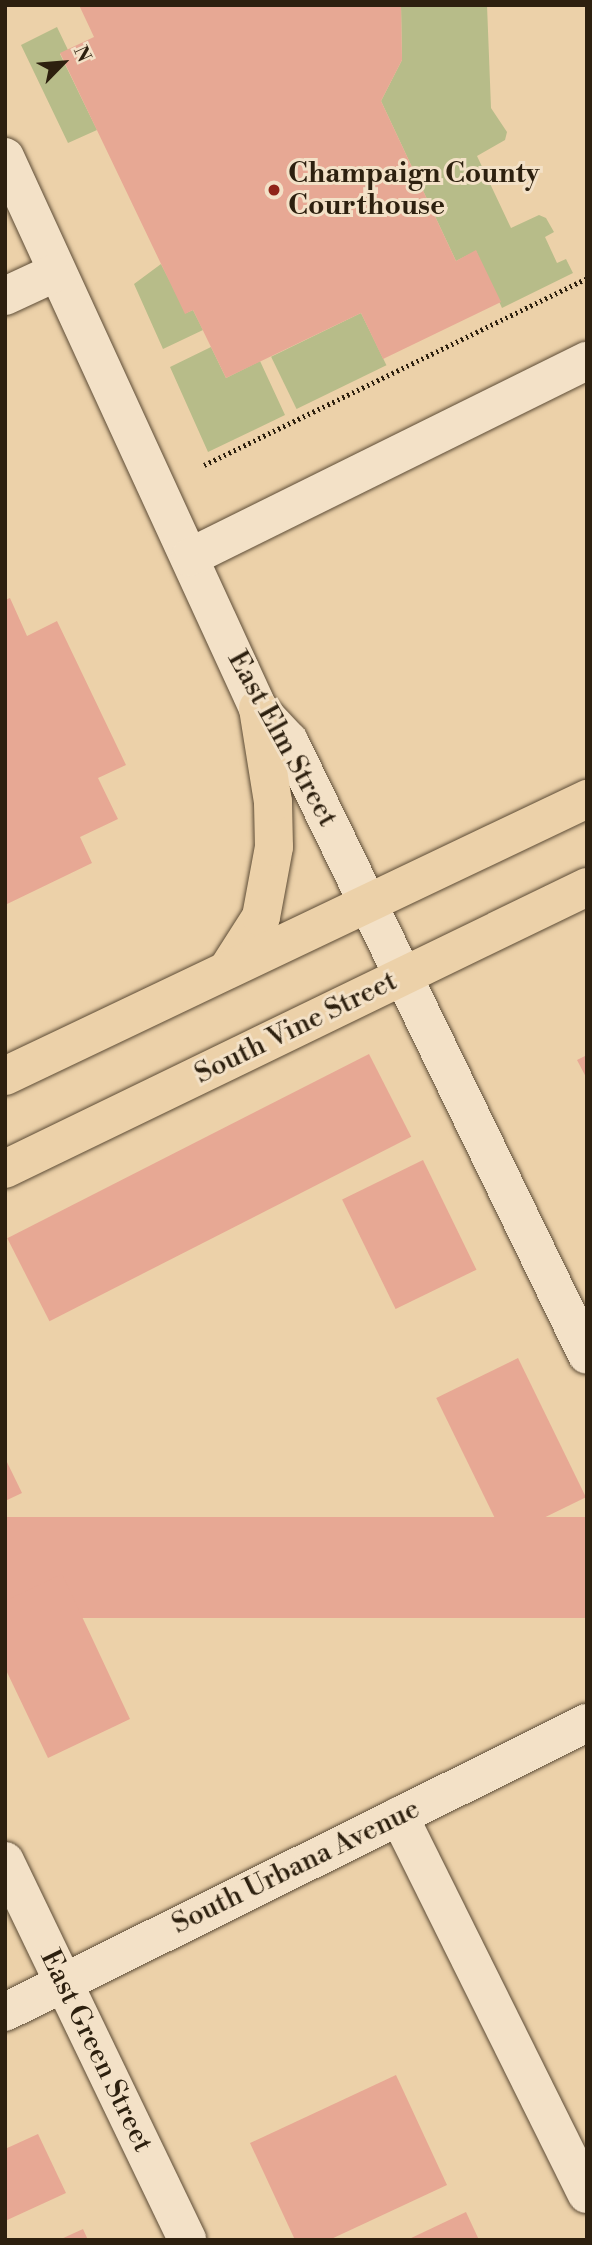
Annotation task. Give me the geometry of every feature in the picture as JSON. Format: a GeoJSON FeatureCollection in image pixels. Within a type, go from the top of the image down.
{"type":"FeatureCollection","features":[{"type":"Feature","properties":{"kind":"main road"},"geometry":{"type":"LineString","coordinates":[[227,969],[261,917],[272,859],[273,802],[258,708]]}},
{"type":"Feature","properties":{"kind":"main road"},"geometry":{"type":"LineString","coordinates":[[5,1076],[369,900],[587,799]]}},
{"type":"Feature","properties":{"kind":"main road","name":"South Vine Street"},"geometry":{"type":"LineString","coordinates":[[5,1169],[587,887]]}},
{"type":"Feature","properties":{"kind":"street","name":"East Elm Street"},"geometry":{"type":"LineString","coordinates":[[5,157],[258,708],[289,741],[405,974],[587,1355]]}},
{"type":"Feature","properties":{"kind":"street"},"geometry":{"type":"LineString","coordinates":[[5,296],[57,272]]}},
{"type":"Feature","properties":{"kind":"street"},"geometry":{"type":"LineString","coordinates":[[190,557],[587,361]]}},
{"type":"Feature","properties":{"kind":"street","name":"South Urbana Avenue"},"geometry":{"type":"LineString","coordinates":[[5,2012],[587,1723]]}},
{"type":"Feature","properties":{"kind":"street"},"geometry":{"type":"LineString","coordinates":[[399,1816],[587,2194]]}},
{"type":"Feature","properties":{"kind":"street","name":"East Green Street"},"geometry":{"type":"LineString","coordinates":[[5,1861],[187,2240]]}},
{"type":"Feature","properties":{"kind":"path"},"geometry":{"type":"LineString","coordinates":[[204,465],[587,278]]}},
{"type":"Feature","properties":{"kind":"green space"},"geometry":{"type":"Polygon","coordinates":[[[401,5],[487,5],[491,108],[507,132],[505,140],[477,156],[511,228],[539,215],[546,218],[554,232],[545,237],[557,263],[566,259],[573,273],[502,308],[476,251],[456,261],[381,101],[402,60],[401,5]]]}},
{"type":"Feature","properties":{"kind":"green space"},"geometry":{"type":"Polygon","coordinates":[[[57,27],[68,50],[60,54],[97,130],[68,143],[21,45],[57,27]]]}},
{"type":"Feature","properties":{"kind":"green space"},"geometry":{"type":"Polygon","coordinates":[[[161,264],[186,313],[193,310],[203,330],[163,349],[134,284],[161,264]]]}},
{"type":"Feature","properties":{"kind":"green space"},"geometry":{"type":"Polygon","coordinates":[[[361,313],[386,365],[297,409],[271,357],[361,313]]]}},
{"type":"Feature","properties":{"kind":"green space"},"geometry":{"type":"Polygon","coordinates":[[[211,347],[226,378],[260,361],[285,415],[208,452],[170,367],[211,347]]]}},
{"type":"Feature","properties":{"kind":"building","name":"Champaign County Courthouse"},"geometry":{"type":"Polygon","coordinates":[[[79,5],[401,5],[402,60],[381,101],[456,261],[476,250],[501,302],[383,359],[361,313],[226,378],[193,310],[185,314],[60,53],[94,37],[79,5]]]}},
{"type":"Feature","properties":{"kind":"building"},"geometry":{"type":"Polygon","coordinates":[[[10,598],[27,636],[57,621],[126,765],[98,778],[118,819],[80,837],[92,863],[5,905],[5,600],[10,598]]]}},
{"type":"Feature","properties":{"kind":"building"},"geometry":{"type":"Polygon","coordinates":[[[369,1054],[411,1137],[49,1321],[7,1238],[369,1054]]]}},
{"type":"Feature","properties":{"kind":"building"},"geometry":{"type":"Polygon","coordinates":[[[587,1055],[587,1079],[577,1060],[587,1055]]]}},
{"type":"Feature","properties":{"kind":"building"},"geometry":{"type":"Polygon","coordinates":[[[423,1160],[476,1270],[396,1309],[342,1199],[423,1160]]]}},
{"type":"Feature","properties":{"kind":"building"},"geometry":{"type":"Polygon","coordinates":[[[518,1358],[586,1497],[504,1537],[436,1398],[518,1358]]]}},
{"type":"Feature","properties":{"kind":"building"},"geometry":{"type":"Polygon","coordinates":[[[5,1458],[22,1493],[5,1501],[5,1458]]]}},
{"type":"Feature","properties":{"kind":"building"},"geometry":{"type":"Polygon","coordinates":[[[5,1517],[587,1517],[587,1618],[5,1618],[5,1517]]]}},
{"type":"Feature","properties":{"kind":"building"},"geometry":{"type":"Polygon","coordinates":[[[62,1574],[130,1719],[48,1758],[5,1668],[5,1601],[62,1574]]]}},
{"type":"Feature","properties":{"kind":"building"},"geometry":{"type":"Polygon","coordinates":[[[396,2075],[447,2185],[329,2240],[295,2240],[250,2143],[396,2075]]]}},
{"type":"Feature","properties":{"kind":"building"},"geometry":{"type":"Polygon","coordinates":[[[38,2134],[66,2193],[5,2221],[5,2149],[38,2134]]]}},
{"type":"Feature","properties":{"kind":"building"},"geometry":{"type":"Polygon","coordinates":[[[466,2212],[479,2240],[407,2240],[466,2212]]]}},
{"type":"Feature","properties":{"kind":"building"},"geometry":{"type":"Polygon","coordinates":[[[83,2229],[88,2240],[59,2240],[83,2229]]]}},
{"type":"Feature","properties":{"kind":"place","name":"Champaign County Courthouse"},"geometry":{"type":"Point","coordinates":[274,190]}}]}
